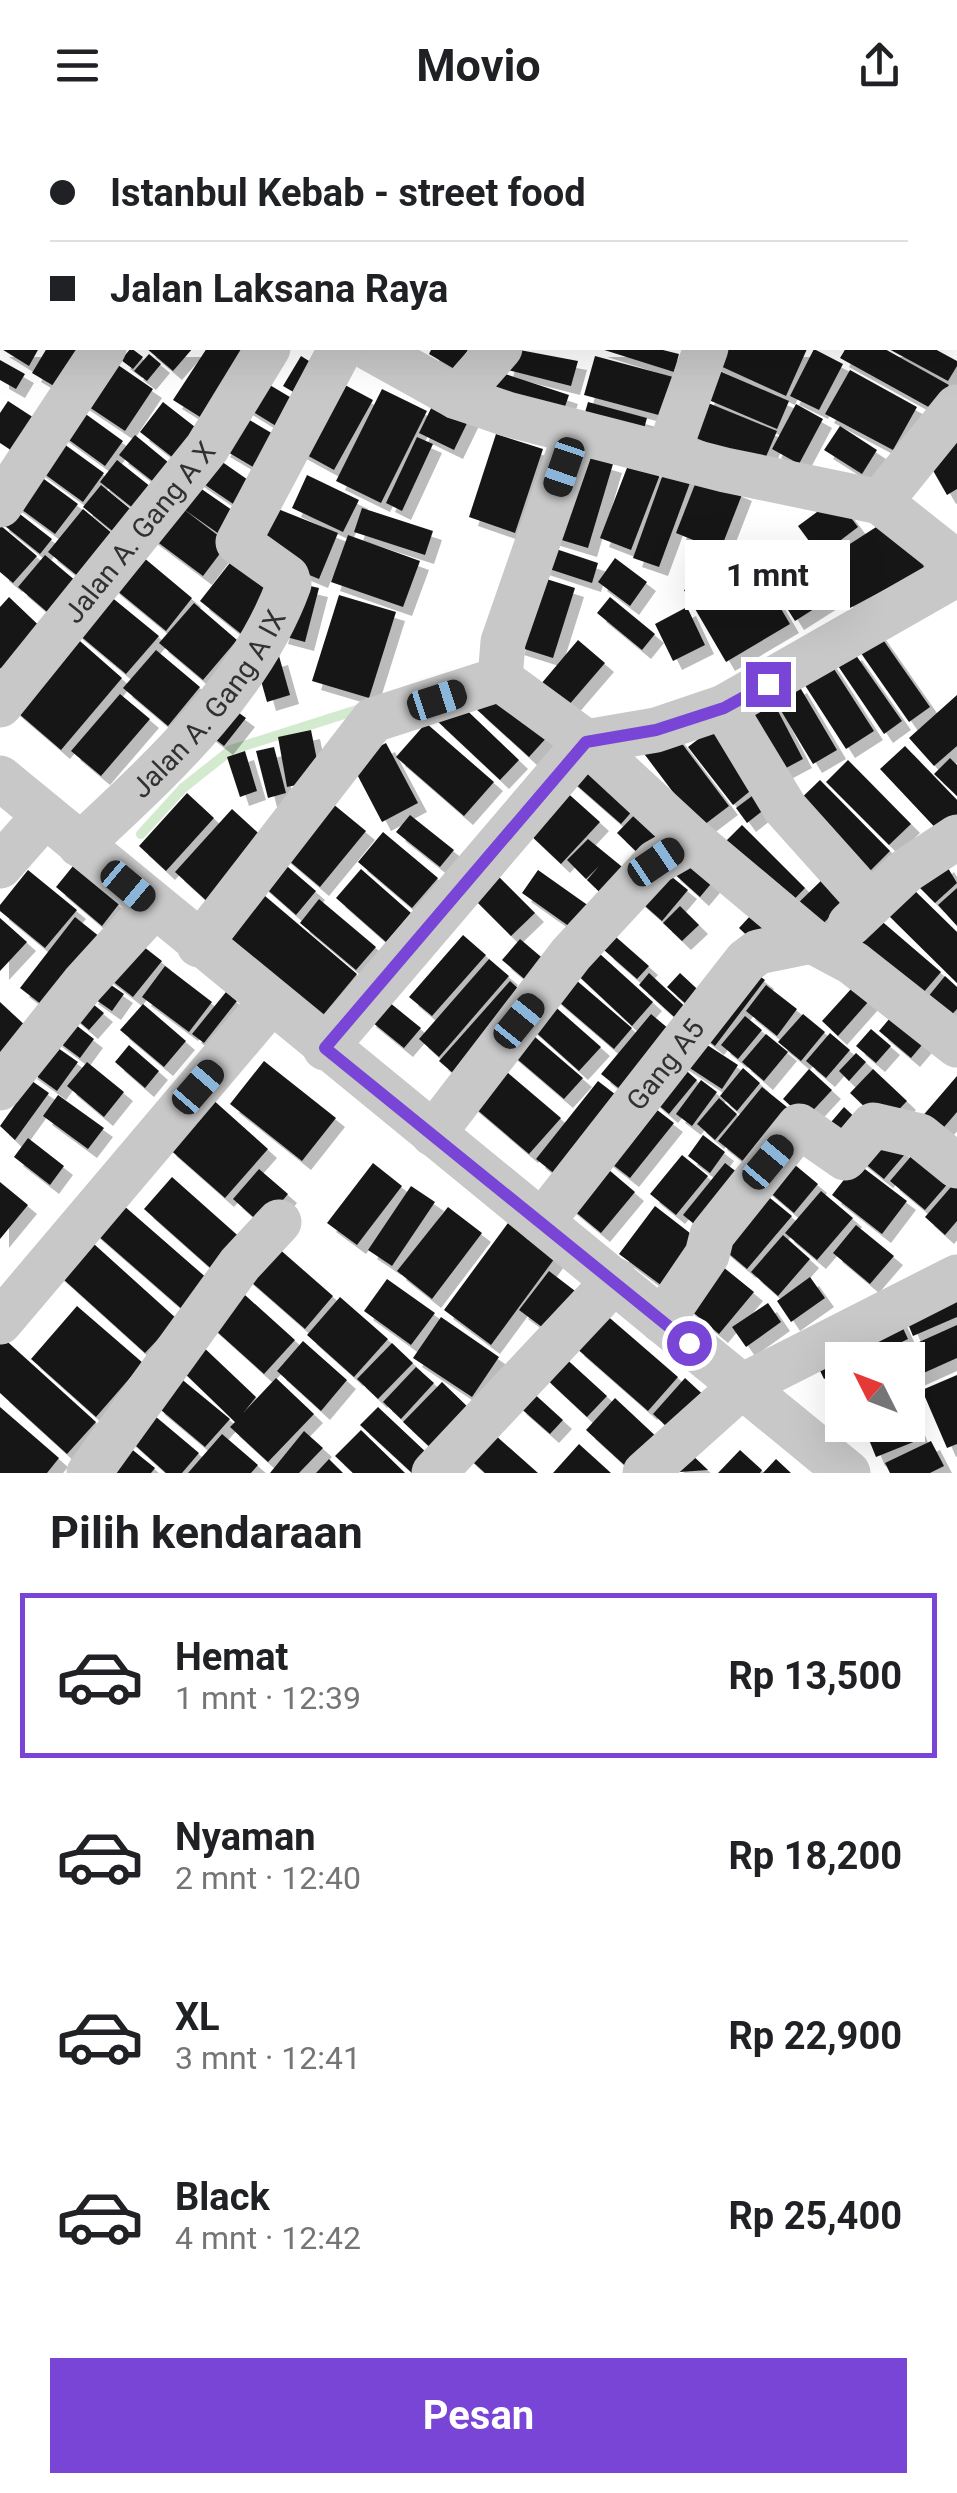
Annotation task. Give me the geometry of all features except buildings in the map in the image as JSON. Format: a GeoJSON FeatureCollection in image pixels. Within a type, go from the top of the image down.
{"type":"FeatureCollection","features":[{"type":"Feature","properties":{"kind":"street"},"geometry":{"type":"LineString","coordinates":[[0,505],[103,350]]}},
{"type":"Feature","properties":{"kind":"street","name":"Jalan A. Gang A X"},"geometry":{"type":"LineString","coordinates":[[0,705],[207,448],[267,350]]}},
{"type":"Feature","properties":{"kind":"street","name":"Jalan A. Gang A IX"},"geometry":{"type":"LineString","coordinates":[[80,846],[206,718],[248,661],[283,601],[289,584],[286,577],[238,542],[340,350]]}},
{"type":"Feature","properties":{"kind":"street"},"geometry":{"type":"LineString","coordinates":[[373,350],[457,397],[576,432],[880,502],[957,563]]}},
{"type":"Feature","properties":{"kind":"street"},"geometry":{"type":"LineString","coordinates":[[457,397],[498,350]]}},
{"type":"Feature","properties":{"kind":"street"},"geometry":{"type":"LineString","coordinates":[[668,454],[705,350]]}},
{"type":"Feature","properties":{"kind":"street"},"geometry":{"type":"LineString","coordinates":[[880,502],[957,407]]}},
{"type":"Feature","properties":{"kind":"street"},"geometry":{"type":"LineString","coordinates":[[500,678],[503,642],[576,432]]}},
{"type":"Feature","properties":{"kind":"street"},"geometry":{"type":"LineString","coordinates":[[325,1048],[586,742],[656,730],[724,708],[957,574]]}},
{"type":"Feature","properties":{"kind":"street"},"geometry":{"type":"LineString","coordinates":[[500,678],[586,742],[693,841],[820,943],[957,1045]]}},
{"type":"Feature","properties":{"kind":"street"},"geometry":{"type":"LineString","coordinates":[[199,945],[373,720],[500,678]]}},
{"type":"Feature","properties":{"kind":"street"},"geometry":{"type":"LineString","coordinates":[[724,708],[785,808],[871,904]]}},
{"type":"Feature","properties":{"kind":"street"},"geometry":{"type":"LineString","coordinates":[[0,778],[325,1048],[616,1280],[844,1472]]}},
{"type":"Feature","properties":{"kind":"street"},"geometry":{"type":"LineString","coordinates":[[0,866],[44,816]]}},
{"type":"Feature","properties":{"kind":"street"},"geometry":{"type":"LineString","coordinates":[[820,943],[907,870],[957,837]]}},
{"type":"Feature","properties":{"kind":"street"},"geometry":{"type":"LineString","coordinates":[[433,1134],[572,954],[656,862],[693,841]]}},
{"type":"Feature","properties":{"kind":"street"},"geometry":{"type":"LineString","coordinates":[[0,1088],[152,906]]}},
{"type":"Feature","properties":{"kind":"street","name":"Gang A5"},"geometry":{"type":"LineString","coordinates":[[542,1222],[746,962],[758,952],[820,943]]}},
{"type":"Feature","properties":{"kind":"street"},"geometry":{"type":"LineString","coordinates":[[0,1322],[270,1003]]}},
{"type":"Feature","properties":{"kind":"street"},"geometry":{"type":"LineString","coordinates":[[662,1321],[707,1255],[712,1236],[799,1126],[844,1158],[873,1124],[918,1135],[957,1166]]}},
{"type":"Feature","properties":{"kind":"street"},"geometry":{"type":"LineString","coordinates":[[89,1473],[240,1264],[279,1222]]}},
{"type":"Feature","properties":{"kind":"street"},"geometry":{"type":"LineString","coordinates":[[645,1473],[742,1386],[957,1277]]}},
{"type":"Feature","properties":{"kind":"street"},"geometry":{"type":"LineString","coordinates":[[434,1473],[616,1280]]}},
{"type":"Feature","properties":{"kind":"waterway"},"geometry":{"type":"LineString","coordinates":[[141,834],[183,788],[231,750],[360,709]]}},
{"type":"Feature","properties":{"kind":"route"},"geometry":{"type":"LineString","coordinates":[[689,1343],[325,1048],[586,742],[656,730],[724,708],[768,684]]}}]}
